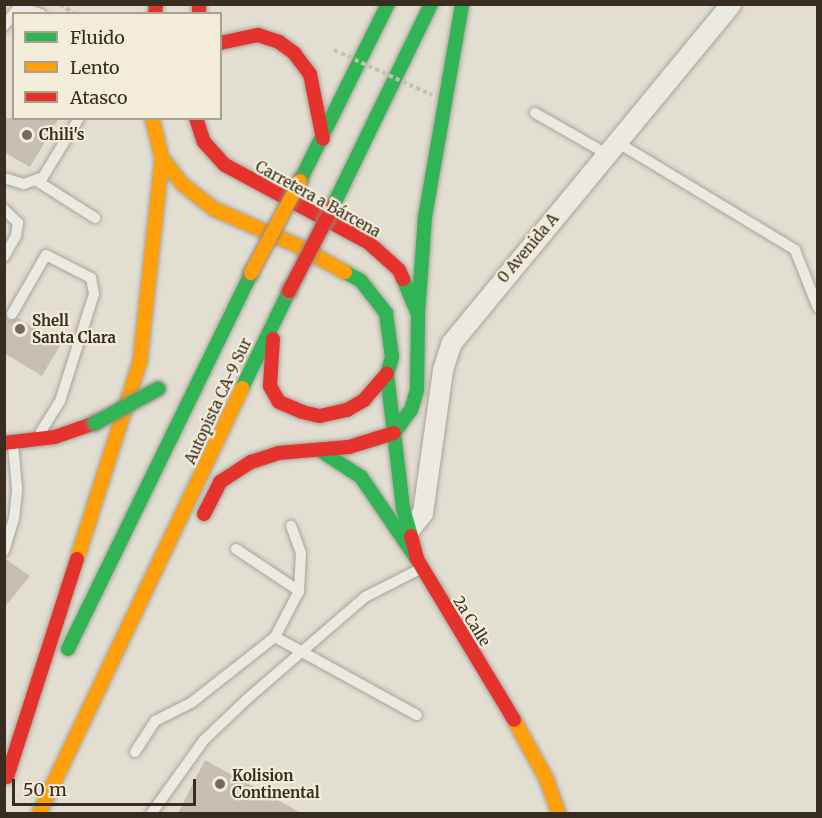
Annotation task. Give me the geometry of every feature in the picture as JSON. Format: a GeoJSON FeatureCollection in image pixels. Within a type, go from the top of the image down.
{"type":"FeatureCollection","features":[{"type":"Feature","properties":{"kind":"main road","name":"Autopista CA-9 Sur"},"geometry":{"type":"LineString","coordinates":[[64,658],[225,322],[323,139],[388,4]]}},
{"type":"Feature","properties":{"kind":"main road","name":"Autopista CA-9 Sur"},"geometry":{"type":"LineString","coordinates":[[39,813],[132,622],[278,311],[333,206],[431,4]]}},
{"type":"Feature","properties":{"kind":"main road"},"geometry":{"type":"LineString","coordinates":[[196,532],[214,491],[230,473],[278,453],[321,451],[394,433],[411,410],[417,390],[418,314],[425,217],[462,4]]}},
{"type":"Feature","properties":{"kind":"main road"},"geometry":{"type":"LineString","coordinates":[[222,42],[230,38],[258,35],[279,42],[294,52],[310,74],[323,139]]}},
{"type":"Feature","properties":{"kind":"main road"},"geometry":{"type":"LineString","coordinates":[[6,780],[140,361],[162,158],[152,120]]}},
{"type":"Feature","properties":{"kind":"main road","name":"Carretera a Bárcena"},"geometry":{"type":"LineString","coordinates":[[197,120],[204,142],[225,165],[369,243],[399,270],[418,314]]}},
{"type":"Feature","properties":{"kind":"main road"},"geometry":{"type":"LineString","coordinates":[[162,158],[183,184],[213,209],[296,245],[360,281],[386,313],[392,357],[387,374],[364,400],[346,410],[320,416],[279,402],[270,386],[269,366],[278,311]]}},
{"type":"Feature","properties":{"kind":"main road"},"geometry":{"type":"LineString","coordinates":[[186,367],[225,322]]}},
{"type":"Feature","properties":{"kind":"main road","name":"2a Calle"},"geometry":{"type":"LineString","coordinates":[[387,374],[409,531],[418,564],[512,717],[546,778],[559,813]]}},
{"type":"Feature","properties":{"kind":"main road"},"geometry":{"type":"LineString","coordinates":[[9,443],[36,440],[95,423],[163,386]]}},
{"type":"Feature","properties":{"kind":"main road"},"geometry":{"type":"LineString","coordinates":[[321,451],[361,477],[418,564]]}},
{"type":"Feature","properties":{"kind":"main road"},"geometry":{"type":"LineString","coordinates":[[132,622],[162,589]]}},
{"type":"Feature","properties":{"kind":"main road"},"geometry":{"type":"LineString","coordinates":[[6,780],[54,680]]}},
{"type":"Feature","properties":{"kind":"street","name":"0 Avenida A"},"geometry":{"type":"LineString","coordinates":[[409,531],[423,513],[442,370],[452,343],[732,4]]}},
{"type":"Feature","properties":{"kind":"lane"},"geometry":{"type":"LineString","coordinates":[[15,12],[19,7],[35,12]]}},
{"type":"Feature","properties":{"kind":"lane"},"geometry":{"type":"LineString","coordinates":[[535,113],[612,148],[795,249],[818,308]]}},
{"type":"Feature","properties":{"kind":"lane"},"geometry":{"type":"LineString","coordinates":[[4,178],[17,183],[37,181],[52,167],[78,120]]}},
{"type":"Feature","properties":{"kind":"lane"},"geometry":{"type":"LineString","coordinates":[[37,181],[95,218]]}},
{"type":"Feature","properties":{"kind":"lane"},"geometry":{"type":"LineString","coordinates":[[4,209],[18,223],[16,236],[4,257]]}},
{"type":"Feature","properties":{"kind":"lane"},"geometry":{"type":"LineString","coordinates":[[12,314],[46,255],[91,278],[94,294],[60,401],[36,440]]}},
{"type":"Feature","properties":{"kind":"lane"},"geometry":{"type":"LineString","coordinates":[[4,551],[15,509],[9,443]]}},
{"type":"Feature","properties":{"kind":"lane"},"geometry":{"type":"LineString","coordinates":[[135,752],[155,721],[191,703],[275,637],[300,591],[301,553],[291,526]]}},
{"type":"Feature","properties":{"kind":"lane"},"geometry":{"type":"LineString","coordinates":[[236,549],[300,591]]}},
{"type":"Feature","properties":{"kind":"lane"},"geometry":{"type":"LineString","coordinates":[[151,813],[204,740],[365,597],[418,564]]}},
{"type":"Feature","properties":{"kind":"lane"},"geometry":{"type":"LineString","coordinates":[[275,637],[417,715]]}},
{"type":"Feature","properties":{"kind":"path"},"geometry":{"type":"LineString","coordinates":[[334,50],[432,95]]}},
{"type":"Feature","properties":{"kind":"building","name":"Chili's"},"geometry":{"type":"Polygon","coordinates":[[[4,118],[58,120],[30,167],[4,152],[4,118]]]}},
{"type":"Feature","properties":{"kind":"building","name":"Shell Santa Clara"},"geometry":{"type":"Polygon","coordinates":[[[4,310],[8,320],[18,318],[61,344],[42,376],[4,353],[4,310]]]}},
{"type":"Feature","properties":{"kind":"building"},"geometry":{"type":"Polygon","coordinates":[[[4,558],[30,576],[4,608],[4,558]]]}},
{"type":"Feature","properties":{"kind":"building","name":"Kolision Continental"},"geometry":{"type":"Polygon","coordinates":[[[205,760],[301,813],[178,813],[205,760]]]}},
{"type":"Feature","properties":{"kind":"traffic: fast"},"geometry":{"type":"LineString","coordinates":[[300,181],[388,4]]}},
{"type":"Feature","properties":{"kind":"traffic: fast"},"geometry":{"type":"LineString","coordinates":[[333,206],[431,4]]}},
{"type":"Feature","properties":{"kind":"traffic: fast"},"geometry":{"type":"LineString","coordinates":[[418,314],[425,217],[462,4]]}},
{"type":"Feature","properties":{"kind":"traffic: fast"},"geometry":{"type":"LineString","coordinates":[[345,272],[361,281],[386,313],[392,357],[387,374],[403,508],[411,536]]}},
{"type":"Feature","properties":{"kind":"traffic: fast"},"geometry":{"type":"LineString","coordinates":[[68,649],[251,273]]}},
{"type":"Feature","properties":{"kind":"traffic: fast"},"geometry":{"type":"LineString","coordinates":[[394,433],[411,410],[417,390],[418,314],[403,279]]}},
{"type":"Feature","properties":{"kind":"traffic: fast"},"geometry":{"type":"LineString","coordinates":[[242,388],[289,291]]}},
{"type":"Feature","properties":{"kind":"traffic: fast"},"geometry":{"type":"LineString","coordinates":[[95,423],[158,389]]}},
{"type":"Feature","properties":{"kind":"traffic: fast"},"geometry":{"type":"LineString","coordinates":[[321,451],[361,477],[417,559]]}},
{"type":"Feature","properties":{"kind":"traffic: slow"},"geometry":{"type":"LineString","coordinates":[[152,120],[162,158],[182,184],[214,209],[296,245],[345,272]]}},
{"type":"Feature","properties":{"kind":"traffic: slow"},"geometry":{"type":"LineString","coordinates":[[77,559],[140,361],[162,158]]}},
{"type":"Feature","properties":{"kind":"traffic: slow"},"geometry":{"type":"LineString","coordinates":[[251,273],[300,181]]}},
{"type":"Feature","properties":{"kind":"traffic: slow"},"geometry":{"type":"LineString","coordinates":[[39,814],[242,388]]}},
{"type":"Feature","properties":{"kind":"traffic: slow"},"geometry":{"type":"LineString","coordinates":[[514,720],[546,778],[559,814]]}},
{"type":"Feature","properties":{"kind":"traffic: jam"},"geometry":{"type":"LineString","coordinates":[[155,12],[156,4]]}},
{"type":"Feature","properties":{"kind":"traffic: jam"},"geometry":{"type":"LineString","coordinates":[[199,4],[199,12]]}},
{"type":"Feature","properties":{"kind":"traffic: jam"},"geometry":{"type":"LineString","coordinates":[[222,43],[258,35],[279,42],[294,53],[310,74],[323,139]]}},
{"type":"Feature","properties":{"kind":"traffic: jam"},"geometry":{"type":"LineString","coordinates":[[197,120],[204,142],[225,165],[369,243],[399,270],[403,279]]}},
{"type":"Feature","properties":{"kind":"traffic: jam"},"geometry":{"type":"LineString","coordinates":[[289,291],[333,206]]}},
{"type":"Feature","properties":{"kind":"traffic: jam"},"geometry":{"type":"LineString","coordinates":[[273,339],[270,386],[279,402],[302,412],[320,416],[347,410],[364,400],[387,374]]}},
{"type":"Feature","properties":{"kind":"traffic: jam"},"geometry":{"type":"LineString","coordinates":[[4,443],[55,437],[95,423]]}},
{"type":"Feature","properties":{"kind":"traffic: jam"},"geometry":{"type":"LineString","coordinates":[[204,514],[220,482],[251,462],[278,453],[349,447],[394,433]]}},
{"type":"Feature","properties":{"kind":"traffic: jam"},"geometry":{"type":"LineString","coordinates":[[411,536],[417,559],[514,720]]}},
{"type":"Feature","properties":{"kind":"traffic: jam"},"geometry":{"type":"LineString","coordinates":[[7,777],[77,559]]}},
{"type":"Feature","properties":{"kind":"place","name":"Chili's"},"geometry":{"type":"Point","coordinates":[27,135]}},
{"type":"Feature","properties":{"kind":"place","name":"Shell Santa Clara"},"geometry":{"type":"Point","coordinates":[20,329]}},
{"type":"Feature","properties":{"kind":"place","name":"Kolision Continental"},"geometry":{"type":"Point","coordinates":[220,784]}}]}
